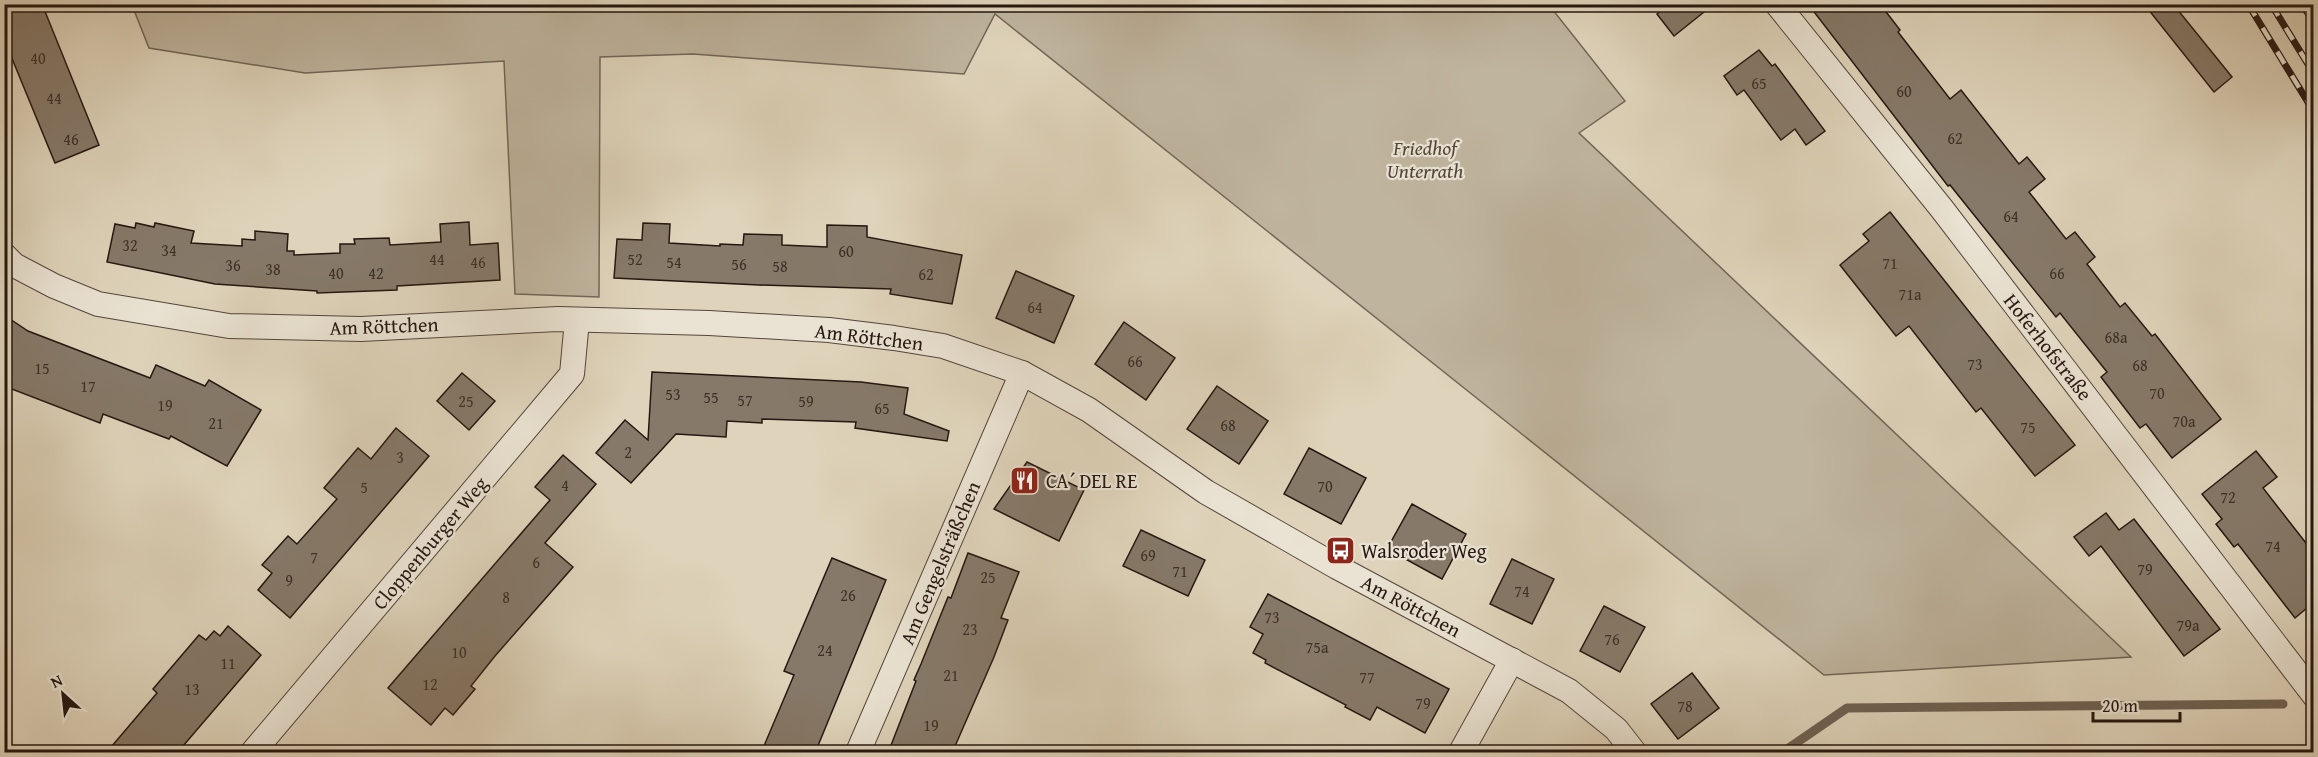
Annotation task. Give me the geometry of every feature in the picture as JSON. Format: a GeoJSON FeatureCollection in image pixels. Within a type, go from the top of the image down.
{"type":"FeatureCollection","features":[{"type":"Feature","properties":{"kind":"street","name":"Hoferhofstraße"},"geometry":{"type":"LineString","coordinates":[[1777,4],[1942,209],[2313,695]]}},
{"type":"Feature","properties":{"kind":"street","name":"Am Röttchen"},"geometry":{"type":"LineString","coordinates":[[4,255],[14,266],[98,304],[229,326],[361,329],[546,320],[709,323],[829,330],[943,346],[1022,373],[1097,415],[1206,492],[1337,567],[1569,692],[1616,729],[1634,753]]}},
{"type":"Feature","properties":{"kind":"street","name":"Cloppenburger Weg"},"geometry":{"type":"LineString","coordinates":[[253,753],[572,374],[576,320]]}},
{"type":"Feature","properties":{"kind":"street","name":"Am Gengelsträßchen"},"geometry":{"type":"LineString","coordinates":[[858,753],[1022,373]]}},
{"type":"Feature","properties":{"kind":"street"},"geometry":{"type":"LineString","coordinates":[[1461,753],[1512,660]]}},
{"type":"Feature","properties":{"kind":"green space","name":"Friedhof Unterrath"},"geometry":{"type":"Polygon","coordinates":[[[132,5],[1549,5],[1625,101],[1579,133],[2131,657],[1824,675],[995,14],[964,74],[693,54],[600,57],[599,297],[515,294],[504,61],[305,73],[149,48],[132,5]]]}},
{"type":"Feature","properties":{"kind":"building"},"geometry":{"type":"Polygon","coordinates":[[[4,4],[42,4],[99,145],[55,163],[4,39],[4,4]]]}},
{"type":"Feature","properties":{"kind":"building"},"geometry":{"type":"Polygon","coordinates":[[[1669,4],[1714,4],[1674,36],[1657,14],[1669,4]]]}},
{"type":"Feature","properties":{"kind":"building"},"geometry":{"type":"Polygon","coordinates":[[[1808,4],[1880,4],[1900,30],[1898,32],[1950,99],[1961,90],[2019,164],[2027,157],[2045,179],[2029,192],[2066,239],[2075,232],[2095,257],[2087,264],[2120,307],[2125,303],[2152,336],[2155,334],[2221,419],[2172,458],[2146,424],[2140,428],[2101,377],[2107,372],[2060,313],[2056,317],[1950,185],[1948,186],[1808,4]]]}},
{"type":"Feature","properties":{"kind":"building"},"geometry":{"type":"Polygon","coordinates":[[[2144,4],[2173,4],[2232,77],[2214,92],[2144,4]]]}},
{"type":"Feature","properties":{"kind":"building"},"geometry":{"type":"Polygon","coordinates":[[[1759,50],[1772,66],[1775,64],[1825,131],[1806,145],[1795,129],[1781,140],[1744,90],[1737,95],[1724,76],[1759,50]]]}},
{"type":"Feature","properties":{"kind":"building"},"geometry":{"type":"Polygon","coordinates":[[[1890,212],[2075,445],[2035,476],[1981,408],[1976,412],[1909,326],[1896,336],[1840,265],[1869,241],[1863,234],[1890,212]]]}},
{"type":"Feature","properties":{"kind":"building"},"geometry":{"type":"Polygon","coordinates":[[[469,222],[470,245],[498,243],[500,280],[397,286],[397,290],[317,293],[317,291],[215,284],[107,262],[115,224],[135,228],[136,223],[154,227],[155,223],[194,231],[191,243],[242,246],[242,239],[255,240],[255,231],[288,234],[287,251],[294,251],[294,255],[340,253],[340,244],[355,244],[354,239],[389,238],[390,245],[441,242],[440,224],[469,222]]]}},
{"type":"Feature","properties":{"kind":"building"},"geometry":{"type":"Polygon","coordinates":[[[643,223],[670,224],[669,243],[720,246],[720,244],[743,245],[744,234],[782,235],[782,245],[827,247],[827,225],[867,226],[867,237],[962,255],[952,304],[890,294],[891,289],[614,278],[617,239],[642,240],[643,223]]]}},
{"type":"Feature","properties":{"kind":"building"},"geometry":{"type":"Polygon","coordinates":[[[1016,271],[1074,296],[1054,343],[996,318],[1016,271]]]}},
{"type":"Feature","properties":{"kind":"building"},"geometry":{"type":"Polygon","coordinates":[[[4,315],[28,331],[150,378],[156,365],[205,386],[209,380],[261,410],[227,466],[171,436],[169,439],[103,414],[100,423],[4,386],[4,315]]]}},
{"type":"Feature","properties":{"kind":"building"},"geometry":{"type":"Polygon","coordinates":[[[1124,322],[1175,358],[1146,400],[1095,364],[1124,322]]]}},
{"type":"Feature","properties":{"kind":"building"},"geometry":{"type":"Polygon","coordinates":[[[652,372],[861,382],[908,388],[904,414],[949,431],[947,441],[855,428],[856,422],[762,419],[762,423],[727,421],[726,437],[676,434],[631,483],[596,453],[625,420],[648,440],[652,372]]]}},
{"type":"Feature","properties":{"kind":"building"},"geometry":{"type":"Polygon","coordinates":[[[462,373],[495,401],[469,430],[437,401],[462,373]]]}},
{"type":"Feature","properties":{"kind":"building"},"geometry":{"type":"Polygon","coordinates":[[[1217,386],[1268,421],[1239,464],[1187,429],[1217,386]]]}},
{"type":"Feature","properties":{"kind":"building"},"geometry":{"type":"Polygon","coordinates":[[[396,428],[429,456],[290,618],[258,590],[272,573],[262,565],[288,536],[297,544],[337,499],[324,488],[358,448],[371,459],[396,428]]]}},
{"type":"Feature","properties":{"kind":"building"},"geometry":{"type":"Polygon","coordinates":[[[1309,448],[1366,478],[1341,524],[1284,494],[1309,448]]]}},
{"type":"Feature","properties":{"kind":"building"},"geometry":{"type":"Polygon","coordinates":[[[2256,451],[2277,477],[2263,488],[2313,552],[2313,603],[2295,618],[2238,544],[2234,547],[2216,524],[2222,519],[2202,494],[2256,451]]]}},
{"type":"Feature","properties":{"kind":"building"},"geometry":{"type":"Polygon","coordinates":[[[563,455],[596,484],[545,543],[573,567],[495,656],[471,686],[475,689],[453,715],[445,708],[431,725],[388,688],[550,500],[535,487],[563,455]]]}},
{"type":"Feature","properties":{"kind":"building"},"geometry":{"type":"Polygon","coordinates":[[[1027,462],[1084,490],[1059,541],[994,509],[1027,462]]]}},
{"type":"Feature","properties":{"kind":"building"},"geometry":{"type":"Polygon","coordinates":[[[1412,504],[1466,534],[1442,579],[1387,549],[1412,504]]]}},
{"type":"Feature","properties":{"kind":"building"},"geometry":{"type":"Polygon","coordinates":[[[2106,513],[2119,530],[2134,519],[2220,629],[2184,656],[2101,546],[2089,556],[2074,537],[2106,513]]]}},
{"type":"Feature","properties":{"kind":"building"},"geometry":{"type":"Polygon","coordinates":[[[1141,530],[1205,560],[1188,596],[1123,566],[1141,530]]]}},
{"type":"Feature","properties":{"kind":"building"},"geometry":{"type":"Polygon","coordinates":[[[968,553],[1019,572],[1001,618],[1008,620],[994,657],[952,753],[888,753],[916,681],[914,680],[948,597],[951,598],[968,553]]]}},
{"type":"Feature","properties":{"kind":"building"},"geometry":{"type":"Polygon","coordinates":[[[832,558],[886,580],[815,753],[761,753],[794,675],[784,671],[832,558]]]}},
{"type":"Feature","properties":{"kind":"building"},"geometry":{"type":"Polygon","coordinates":[[[1512,559],[1554,579],[1532,624],[1490,604],[1512,559]]]}},
{"type":"Feature","properties":{"kind":"building"},"geometry":{"type":"Polygon","coordinates":[[[1268,594],[1449,689],[1425,733],[1377,707],[1370,720],[1265,663],[1266,660],[1253,653],[1263,634],[1250,627],[1268,594]]]}},
{"type":"Feature","properties":{"kind":"building"},"geometry":{"type":"Polygon","coordinates":[[[1604,606],[1645,627],[1620,672],[1580,651],[1604,606]]]}},
{"type":"Feature","properties":{"kind":"building"},"geometry":{"type":"Polygon","coordinates":[[[228,626],[261,655],[177,753],[106,753],[157,693],[153,689],[199,635],[206,640],[214,631],[220,636],[228,626]]]}},
{"type":"Feature","properties":{"kind":"building"},"geometry":{"type":"Polygon","coordinates":[[[1692,673],[1719,708],[1678,739],[1651,704],[1692,673]]]}},
{"type":"Feature","properties":{"kind":"waterway"},"geometry":{"type":"LineString","coordinates":[[1783,752],[1847,708],[2283,704]]}},
{"type":"Feature","properties":{"kind":"railway"},"geometry":{"type":"LineString","coordinates":[[2248,4],[2314,112]]}},
{"type":"Feature","properties":{"kind":"railway"},"geometry":{"type":"LineString","coordinates":[[2271,4],[2314,74]]}},
{"type":"Feature","properties":{"kind":"railway"},"geometry":{"type":"LineString","coordinates":[[2302,4],[2314,23]]}},
{"type":"Feature","properties":{"kind":"place","name":"CA´ DEL RE"},"geometry":{"type":"Point","coordinates":[1025,481]}},
{"type":"Feature","properties":{"kind":"place","name":"Walsroder Weg"},"geometry":{"type":"Point","coordinates":[1340,551]}}]}
